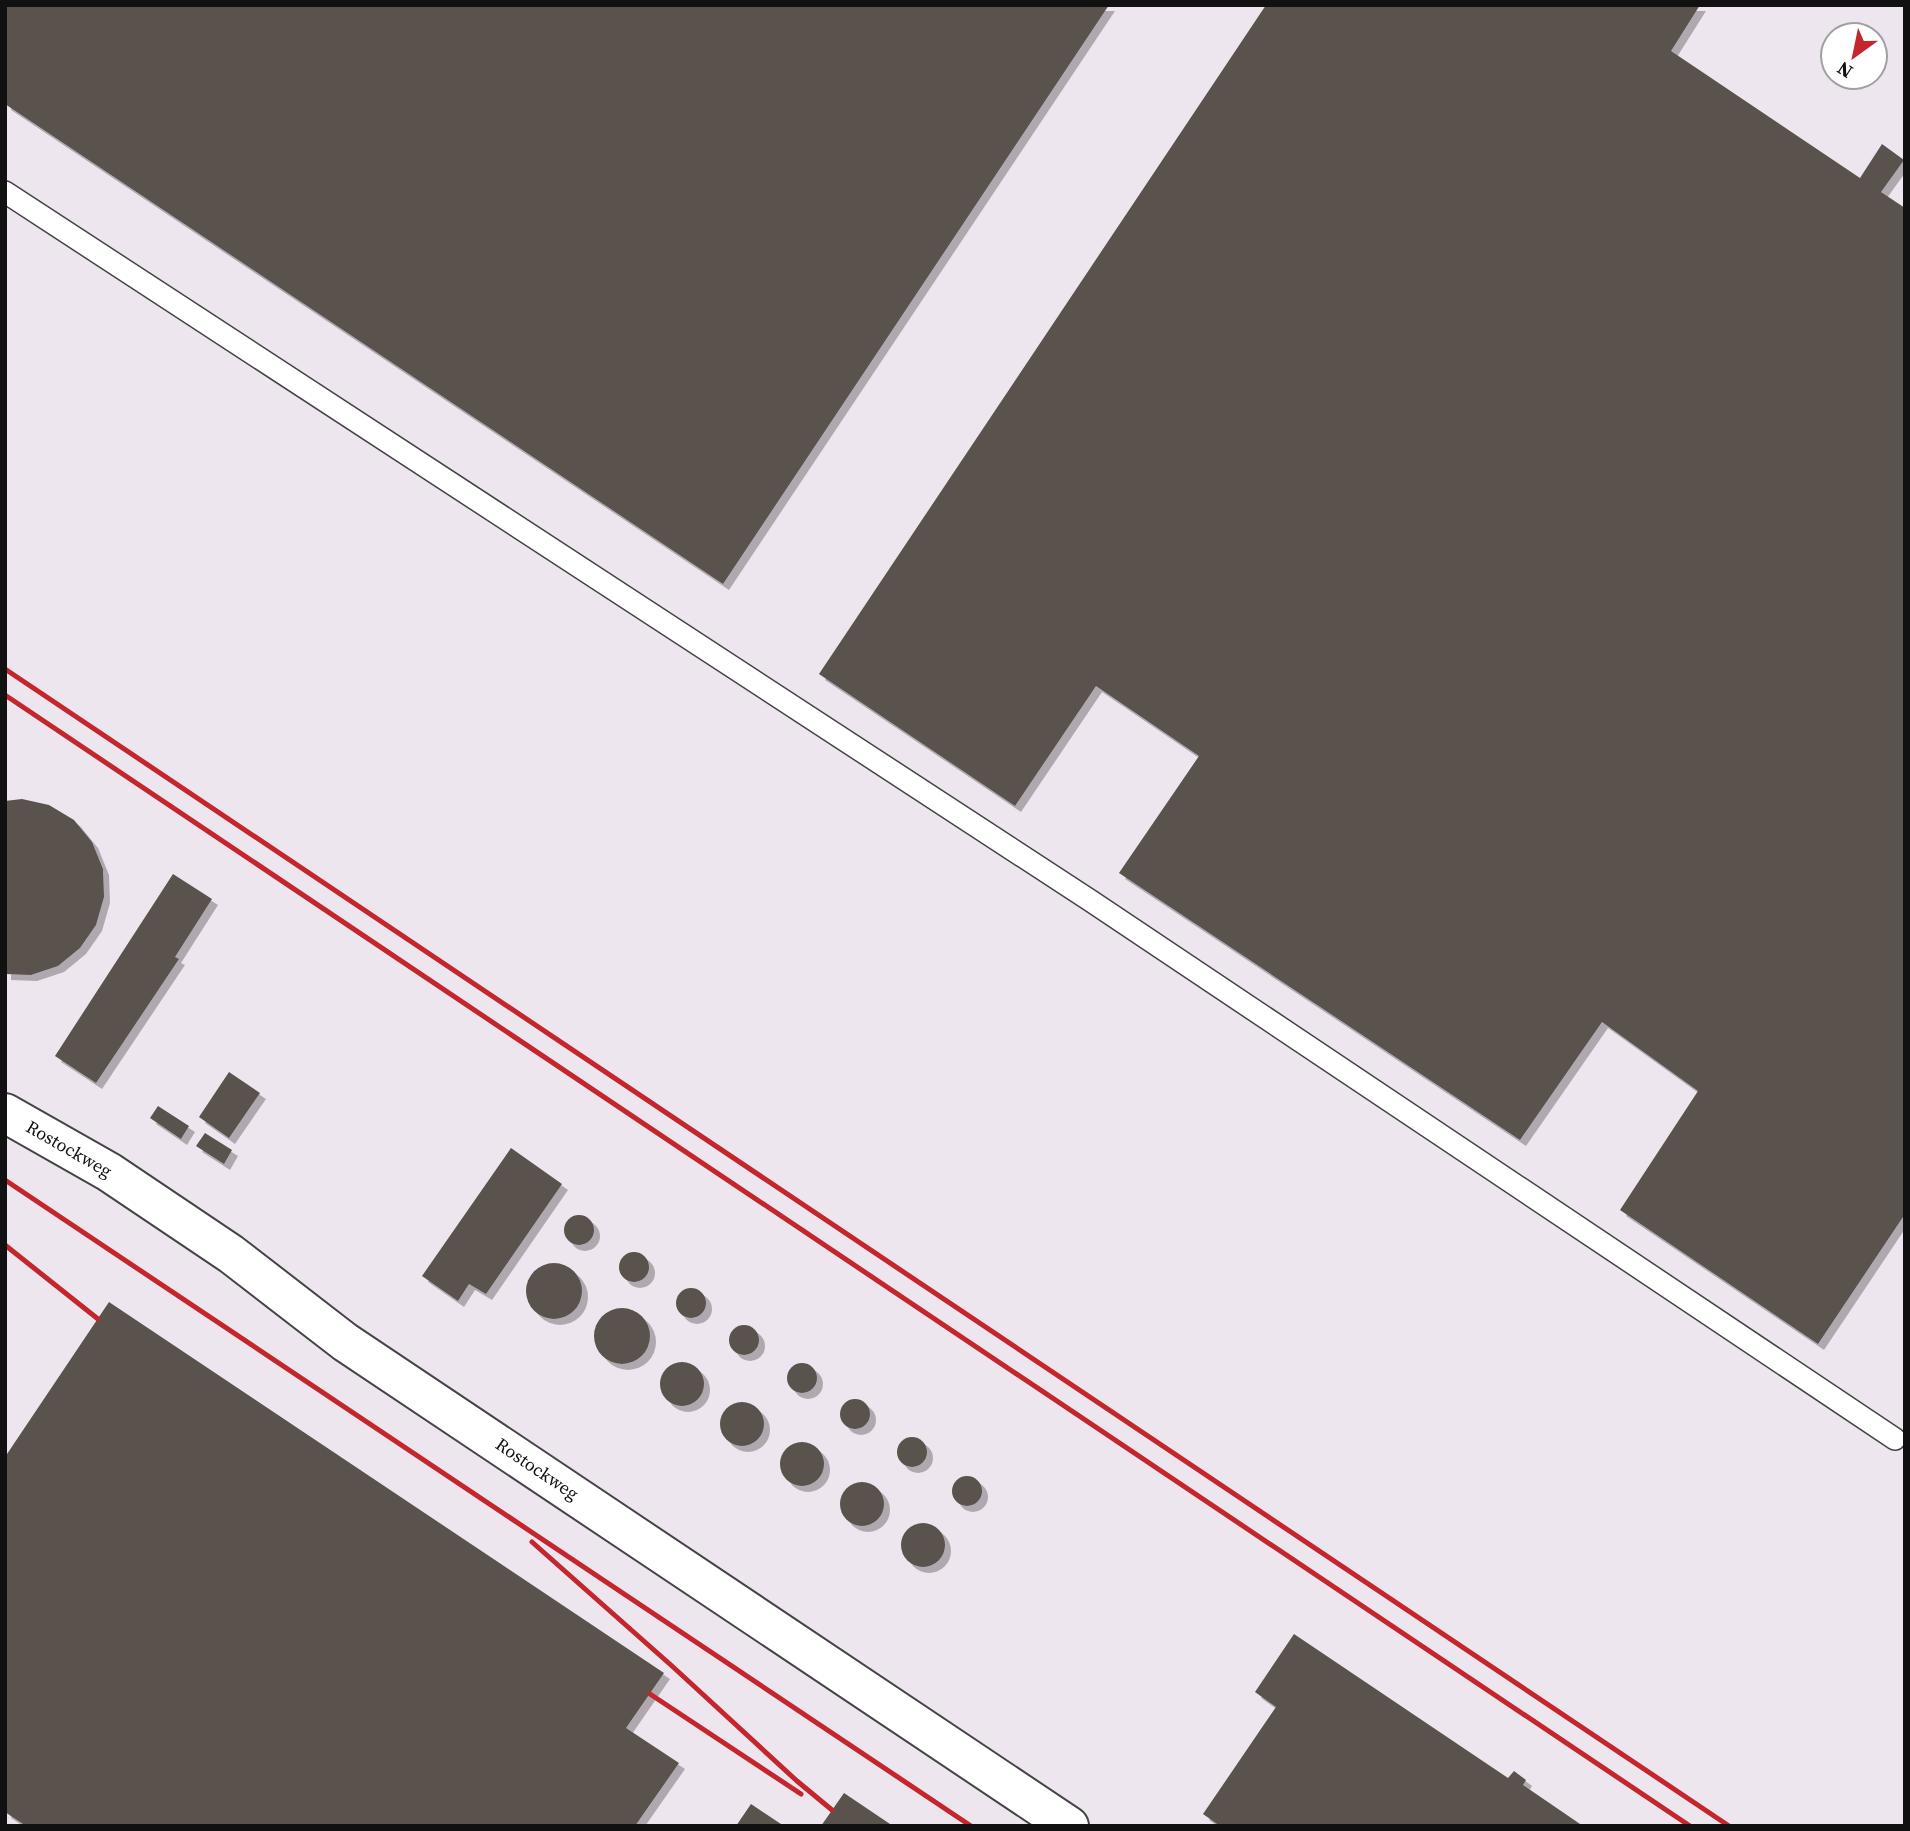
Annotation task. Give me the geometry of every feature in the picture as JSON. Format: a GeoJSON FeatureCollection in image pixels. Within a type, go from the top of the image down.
{"type":"FeatureCollection","features":[{"type":"Feature","properties":{"kind":"street","name":"Rostockweg"},"geometry":{"type":"LineString","coordinates":[[5,1113],[109,1172],[231,1254],[345,1342],[1069,1826]]}},
{"type":"Feature","properties":{"kind":"lane"},"geometry":{"type":"LineString","coordinates":[[5,192],[1079,893],[1895,1439]]}},
{"type":"Feature","properties":{"kind":"shaded area"},"geometry":{"type":"Polygon","coordinates":[[[5,5],[1905,5],[1905,1826],[5,1826],[5,5]]]}},
{"type":"Feature","properties":{"kind":"building"},"geometry":{"type":"Polygon","coordinates":[[[5,5],[1109,5],[723,584],[5,104],[5,5]]]}},
{"type":"Feature","properties":{"kind":"building"},"geometry":{"type":"Polygon","coordinates":[[[1266,5],[1700,5],[1671,51],[1860,178],[1882,144],[1904,160],[1881,192],[1905,208],[1905,1214],[1818,1344],[1620,1210],[1698,1091],[1602,1022],[1520,1140],[1119,873],[1199,756],[1096,686],[1015,806],[819,674],[1266,5]]]}},
{"type":"Feature","properties":{"kind":"building"},"geometry":{"type":"Polygon","coordinates":[[[22,799],[49,805],[74,820],[92,842],[103,869],[104,897],[96,925],[80,948],[58,966],[31,975],[5,974],[5,801],[22,799]]]}},
{"type":"Feature","properties":{"kind":"building"},"geometry":{"type":"Polygon","coordinates":[[[173,874],[212,899],[175,957],[179,959],[96,1083],[55,1056],[173,874]]]}},
{"type":"Feature","properties":{"kind":"building"},"geometry":{"type":"Polygon","coordinates":[[[229,1072],[260,1093],[229,1138],[199,1117],[229,1072]]]}},
{"type":"Feature","properties":{"kind":"building"},"geometry":{"type":"Polygon","coordinates":[[[158,1106],[189,1126],[181,1139],[150,1118],[158,1106]]]}},
{"type":"Feature","properties":{"kind":"building"},"geometry":{"type":"Polygon","coordinates":[[[205,1133],[232,1150],[224,1164],[196,1146],[205,1133]]]}},
{"type":"Feature","properties":{"kind":"building"},"geometry":{"type":"Polygon","coordinates":[[[511,1148],[562,1184],[486,1294],[469,1284],[458,1301],[422,1276],[511,1148]]]}},
{"type":"Feature","properties":{"kind":"building"},"geometry":{"type":"Polygon","coordinates":[[[579,1215],[590,1219],[594,1230],[590,1241],[579,1245],[568,1241],[564,1230],[568,1219],[579,1215]]]}},
{"type":"Feature","properties":{"kind":"building"},"geometry":{"type":"Polygon","coordinates":[[[634,1252],[645,1256],[649,1267],[645,1278],[634,1282],[623,1278],[619,1267],[623,1256],[634,1252]]]}},
{"type":"Feature","properties":{"kind":"building"},"geometry":{"type":"Polygon","coordinates":[[[554,1263],[565,1265],[574,1271],[580,1280],[580,1302],[574,1311],[565,1317],[554,1319],[543,1317],[534,1311],[528,1302],[526,1291],[528,1280],[534,1271],[543,1265],[554,1263]]]}},
{"type":"Feature","properties":{"kind":"building"},"geometry":{"type":"Polygon","coordinates":[[[691,1288],[702,1292],[706,1303],[702,1314],[691,1318],[680,1314],[676,1303],[680,1292],[691,1288]]]}},
{"type":"Feature","properties":{"kind":"building"},"geometry":{"type":"Polygon","coordinates":[[[109,1302],[664,1673],[626,1728],[679,1763],[635,1826],[26,1826],[5,1812],[5,1457],[109,1302]]]}},
{"type":"Feature","properties":{"kind":"building"},"geometry":{"type":"Polygon","coordinates":[[[622,1308],[633,1310],[642,1316],[648,1325],[648,1347],[642,1356],[633,1362],[622,1364],[611,1362],[602,1356],[596,1347],[594,1336],[596,1325],[602,1316],[611,1310],[622,1308]]]}},
{"type":"Feature","properties":{"kind":"building"},"geometry":{"type":"Polygon","coordinates":[[[744,1325],[755,1329],[759,1340],[755,1351],[744,1355],[733,1351],[729,1340],[733,1329],[744,1325]]]}},
{"type":"Feature","properties":{"kind":"building"},"geometry":{"type":"Polygon","coordinates":[[[682,1362],[698,1368],[704,1384],[698,1400],[682,1406],[666,1400],[660,1384],[666,1368],[682,1362]]]}},
{"type":"Feature","properties":{"kind":"building"},"geometry":{"type":"Polygon","coordinates":[[[802,1363],[813,1367],[817,1378],[813,1389],[802,1393],[791,1389],[787,1378],[791,1367],[802,1363]]]}},
{"type":"Feature","properties":{"kind":"building"},"geometry":{"type":"Polygon","coordinates":[[[855,1399],[866,1403],[870,1414],[866,1425],[855,1429],[844,1425],[840,1414],[844,1403],[855,1399]]]}},
{"type":"Feature","properties":{"kind":"building"},"geometry":{"type":"Polygon","coordinates":[[[742,1402],[758,1408],[764,1424],[758,1440],[742,1446],[726,1440],[720,1424],[726,1408],[742,1402]]]}},
{"type":"Feature","properties":{"kind":"building"},"geometry":{"type":"Polygon","coordinates":[[[912,1437],[923,1441],[927,1452],[923,1463],[912,1467],[901,1463],[897,1452],[901,1441],[912,1437]]]}},
{"type":"Feature","properties":{"kind":"building"},"geometry":{"type":"Polygon","coordinates":[[[802,1442],[818,1448],[824,1464],[818,1480],[802,1486],[786,1480],[780,1464],[786,1448],[802,1442]]]}},
{"type":"Feature","properties":{"kind":"building"},"geometry":{"type":"Polygon","coordinates":[[[967,1476],[978,1480],[982,1491],[978,1502],[967,1506],[956,1502],[952,1491],[956,1480],[967,1476]]]}},
{"type":"Feature","properties":{"kind":"building"},"geometry":{"type":"Polygon","coordinates":[[[862,1482],[878,1488],[884,1504],[878,1520],[862,1526],[846,1520],[840,1504],[846,1488],[862,1482]]]}},
{"type":"Feature","properties":{"kind":"building"},"geometry":{"type":"Polygon","coordinates":[[[923,1523],[939,1529],[945,1545],[939,1561],[923,1567],[907,1561],[901,1545],[907,1529],[923,1523]]]}},
{"type":"Feature","properties":{"kind":"building"},"geometry":{"type":"Polygon","coordinates":[[[1294,1634],[1508,1778],[1514,1771],[1526,1780],[1523,1785],[1583,1826],[1220,1826],[1203,1814],[1276,1707],[1255,1692],[1294,1634]]]}},
{"type":"Feature","properties":{"kind":"building"},"geometry":{"type":"Polygon","coordinates":[[[844,1793],[893,1826],[821,1826],[844,1793]]]}},
{"type":"Feature","properties":{"kind":"building"},"geometry":{"type":"Polygon","coordinates":[[[751,1804],[784,1826],[736,1826],[751,1804]]]}},
{"type":"Feature","properties":{"kind":"railway"},"geometry":{"type":"LineString","coordinates":[[5,669],[1729,1826]]}},
{"type":"Feature","properties":{"kind":"railway"},"geometry":{"type":"LineString","coordinates":[[5,695],[1690,1826]]}},
{"type":"Feature","properties":{"kind":"railway"},"geometry":{"type":"LineString","coordinates":[[5,1180],[971,1826]]}},
{"type":"Feature","properties":{"kind":"railway"},"geometry":{"type":"LineString","coordinates":[[5,1245],[98,1319]]}},
{"type":"Feature","properties":{"kind":"railway"},"geometry":{"type":"LineString","coordinates":[[532,1542],[832,1810]]}},
{"type":"Feature","properties":{"kind":"railway"},"geometry":{"type":"LineString","coordinates":[[650,1694],[801,1794]]}}]}
